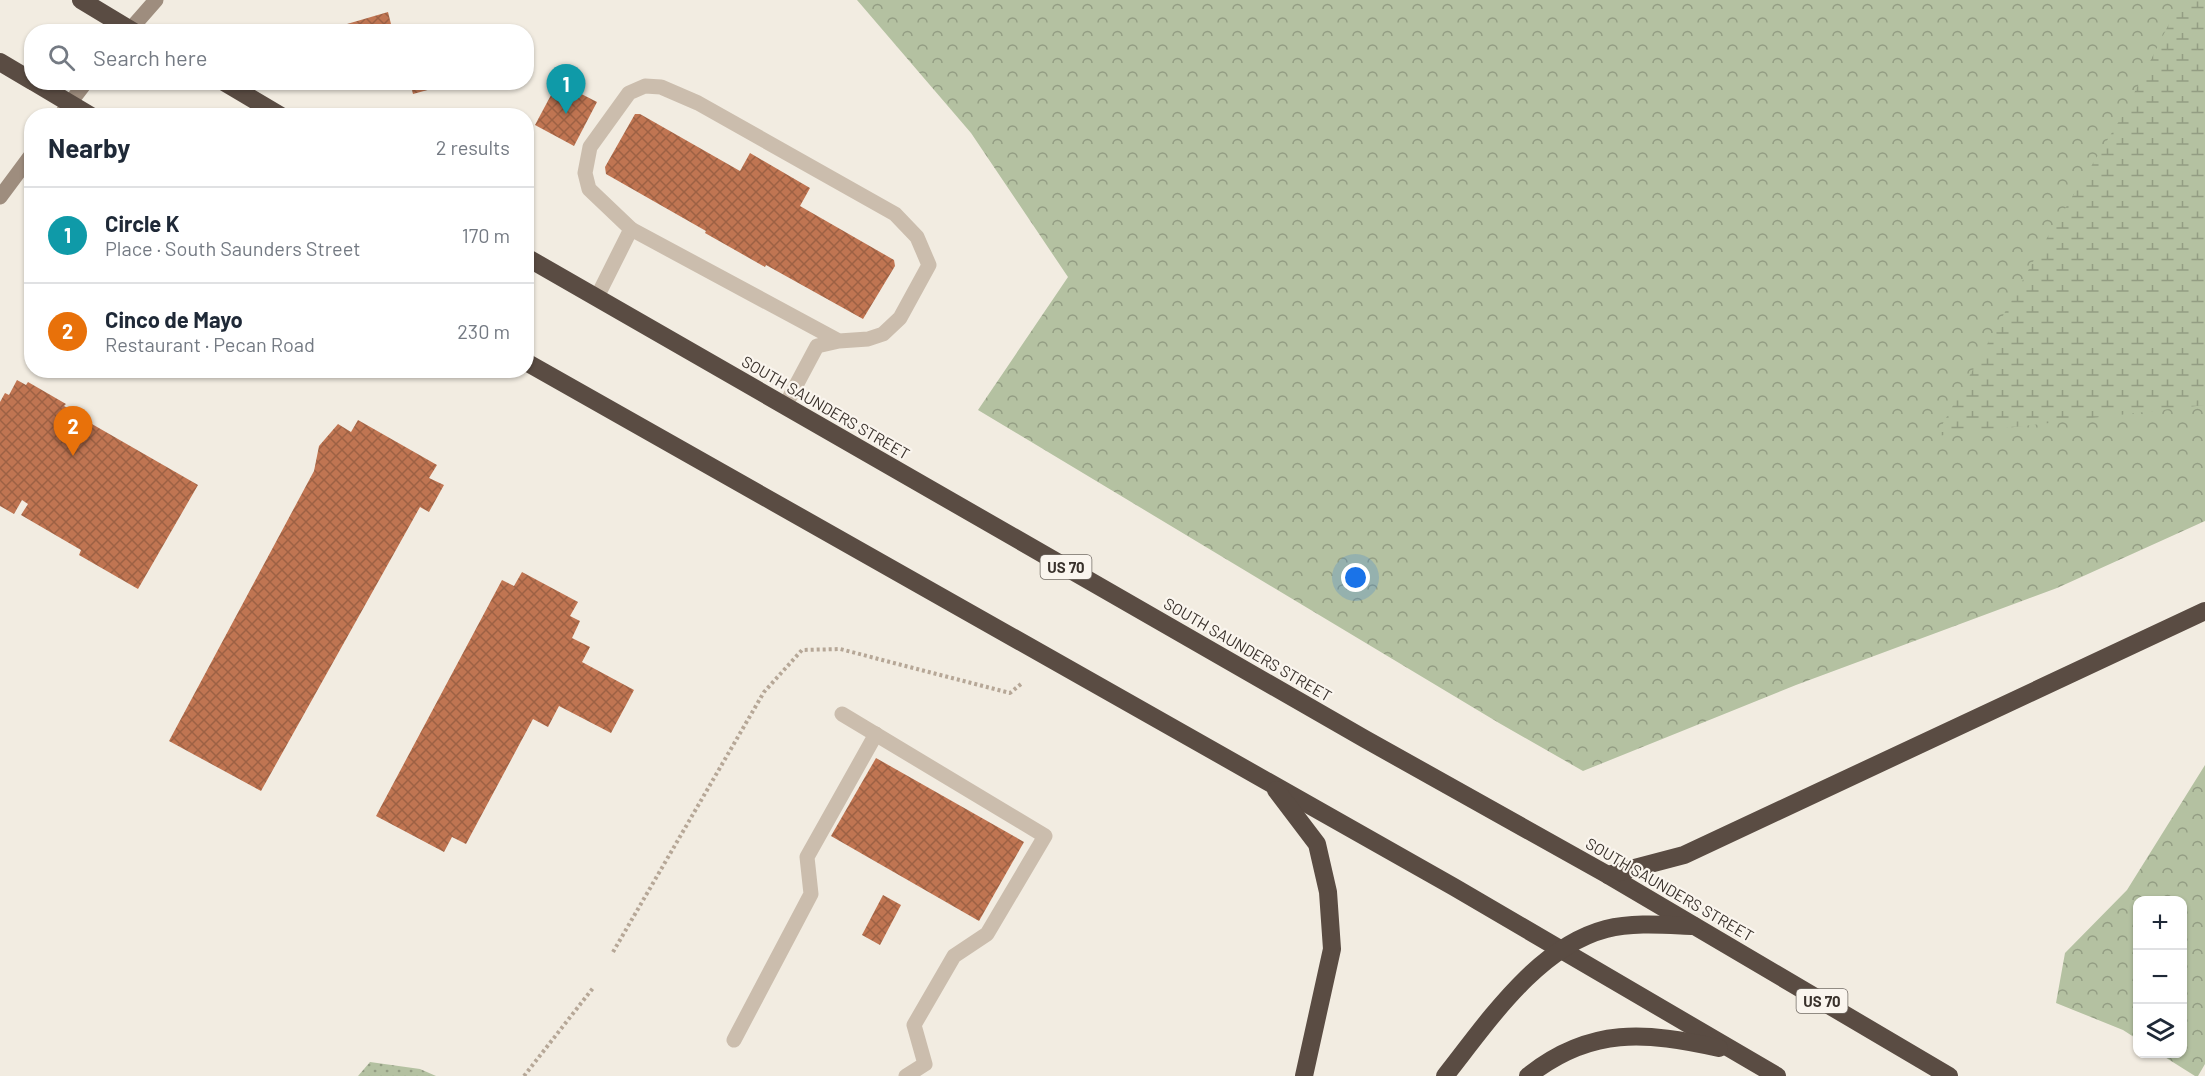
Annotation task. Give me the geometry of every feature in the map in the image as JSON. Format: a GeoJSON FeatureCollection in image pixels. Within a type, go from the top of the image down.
{"type":"FeatureCollection","features":[{"type":"Feature","properties":{"kind":"highway"},"geometry":{"type":"LineString","coordinates":[[81,0],[120,24]]}},
{"type":"Feature","properties":{"kind":"highway"},"geometry":{"type":"LineString","coordinates":[[0,62],[24,77]]}},
{"type":"Feature","properties":{"kind":"highway"},"geometry":{"type":"LineString","coordinates":[[42,90],[64,108]]}},
{"type":"Feature","properties":{"kind":"highway"},"geometry":{"type":"LineString","coordinates":[[237,90],[268,108]]}},
{"type":"Feature","properties":{"kind":"highway","name":"SOUTH SAUNDERS STREET"},"geometry":{"type":"LineString","coordinates":[[534,262],[1354,733],[1608,875],[1949,1076]]}},
{"type":"Feature","properties":{"kind":"highway"},"geometry":{"type":"LineString","coordinates":[[534,367],[1454,887],[1778,1076]]}},
{"type":"Feature","properties":{"kind":"highway"},"geometry":{"type":"LineString","coordinates":[[1608,875],[1684,855],[2205,611]]}},
{"type":"Feature","properties":{"kind":"highway"},"geometry":{"type":"LineString","coordinates":[[1271,783],[1317,844],[1328,892],[1332,949],[1304,1076]]}},
{"type":"Feature","properties":{"kind":"highway"},"geometry":{"type":"LineString","coordinates":[[1444,1076],[1528,975],[1583,938],[1607,929],[1650,925],[1696,926]]}},
{"type":"Feature","properties":{"kind":"highway"},"geometry":{"type":"LineString","coordinates":[[1528,1076],[1547,1061],[1607,1037],[1652,1035],[1737,1052]]}},
{"type":"Feature","properties":{"kind":"street"},"geometry":{"type":"LineString","coordinates":[[137,24],[156,0]]}},
{"type":"Feature","properties":{"kind":"street"},"geometry":{"type":"LineString","coordinates":[[66,108],[80,90]]}},
{"type":"Feature","properties":{"kind":"street"},"geometry":{"type":"LineString","coordinates":[[0,197],[24,165]]}},
{"type":"Feature","properties":{"kind":"lane"},"geometry":{"type":"LineString","coordinates":[[785,406],[818,346],[839,341],[868,339],[883,334],[900,318],[929,265],[917,237],[895,214],[698,103],[662,87],[645,86],[629,93],[590,147],[585,173],[589,189],[631,230],[839,341]]}},
{"type":"Feature","properties":{"kind":"lane"},"geometry":{"type":"LineString","coordinates":[[597,297],[631,230]]}},
{"type":"Feature","properties":{"kind":"lane"},"geometry":{"type":"LineString","coordinates":[[842,714],[1045,836],[987,934],[954,956],[914,1025],[925,1064],[906,1076]]}},
{"type":"Feature","properties":{"kind":"lane"},"geometry":{"type":"LineString","coordinates":[[734,1040],[811,894],[807,857],[876,734]]}},
{"type":"Feature","properties":{"kind":"path"},"geometry":{"type":"LineString","coordinates":[[613,952],[764,692],[802,650],[840,650],[1010,693],[1021,684]]}},
{"type":"Feature","properties":{"kind":"path"},"geometry":{"type":"LineString","coordinates":[[524,1076],[593,988]]}},
{"type":"Feature","properties":{"kind":"green space"},"geometry":{"type":"Polygon","coordinates":[[[857,0],[2205,0],[2205,521],[2057,588],[1796,685],[1583,771],[1499,723],[978,410],[1068,277],[971,133],[857,0]]]}},
{"type":"Feature","properties":{"kind":"green space"},"geometry":{"type":"Polygon","coordinates":[[[2181,0],[2205,0],[2205,405],[1936,436],[2039,251],[2124,113],[2181,0]]]}},
{"type":"Feature","properties":{"kind":"green space"},"geometry":{"type":"Polygon","coordinates":[[[2205,765],[2205,1064],[2198,1076],[2166,1058],[2187,1058],[2187,896],[2133,896],[2133,1036],[2123,1030],[2056,1003],[2065,953],[2127,890],[2205,765]]]}},
{"type":"Feature","properties":{"kind":"green space"},"geometry":{"type":"Polygon","coordinates":[[[370,1062],[420,1069],[436,1076],[358,1076],[370,1062]]]}},
{"type":"Feature","properties":{"kind":"building"},"geometry":{"type":"Polygon","coordinates":[[[388,12],[391,24],[347,24],[388,12]]]}},
{"type":"Feature","properties":{"kind":"building"},"geometry":{"type":"Polygon","coordinates":[[[558,82],[597,102],[574,146],[535,125],[558,82]]]}},
{"type":"Feature","properties":{"kind":"building"},"geometry":{"type":"Polygon","coordinates":[[[412,90],[428,90],[413,94],[412,90]]]}},
{"type":"Feature","properties":{"kind":"building"},"geometry":{"type":"Polygon","coordinates":[[[635,114],[640,114],[740,171],[750,153],[810,188],[800,206],[894,260],[895,266],[863,319],[766,265],[765,267],[606,174],[605,167],[635,114]]]}},
{"type":"Feature","properties":{"kind":"building"},"geometry":{"type":"Polygon","coordinates":[[[17,380],[26,385],[28,382],[66,404],[64,406],[73,411],[66,423],[72,427],[78,416],[198,485],[138,589],[79,555],[81,550],[21,515],[28,504],[22,500],[14,514],[0,506],[0,402],[5,393],[9,395],[17,380]]]}},
{"type":"Feature","properties":{"kind":"building"},"geometry":{"type":"Polygon","coordinates":[[[358,420],[437,465],[429,478],[444,485],[429,512],[420,507],[261,791],[169,741],[314,471],[319,446],[338,424],[351,432],[358,420]]]}},
{"type":"Feature","properties":{"kind":"building"},"geometry":{"type":"Polygon","coordinates":[[[522,572],[578,602],[570,616],[580,621],[572,638],[590,647],[582,662],[634,690],[611,733],[559,706],[548,727],[533,719],[466,844],[452,837],[444,852],[376,816],[502,580],[514,586],[522,572]]]}},
{"type":"Feature","properties":{"kind":"building"},"geometry":{"type":"Polygon","coordinates":[[[876,758],[1024,842],[979,921],[831,836],[876,758]]]}},
{"type":"Feature","properties":{"kind":"building"},"geometry":{"type":"Polygon","coordinates":[[[883,895],[901,905],[880,945],[862,935],[883,895]]]}},
{"type":"Feature","properties":{"kind":"place","name":"Circle K"},"geometry":{"type":"Point","coordinates":[566,114]}},
{"type":"Feature","properties":{"kind":"place","name":"Cinco de Mayo"},"geometry":{"type":"Point","coordinates":[73,456]}}]}
